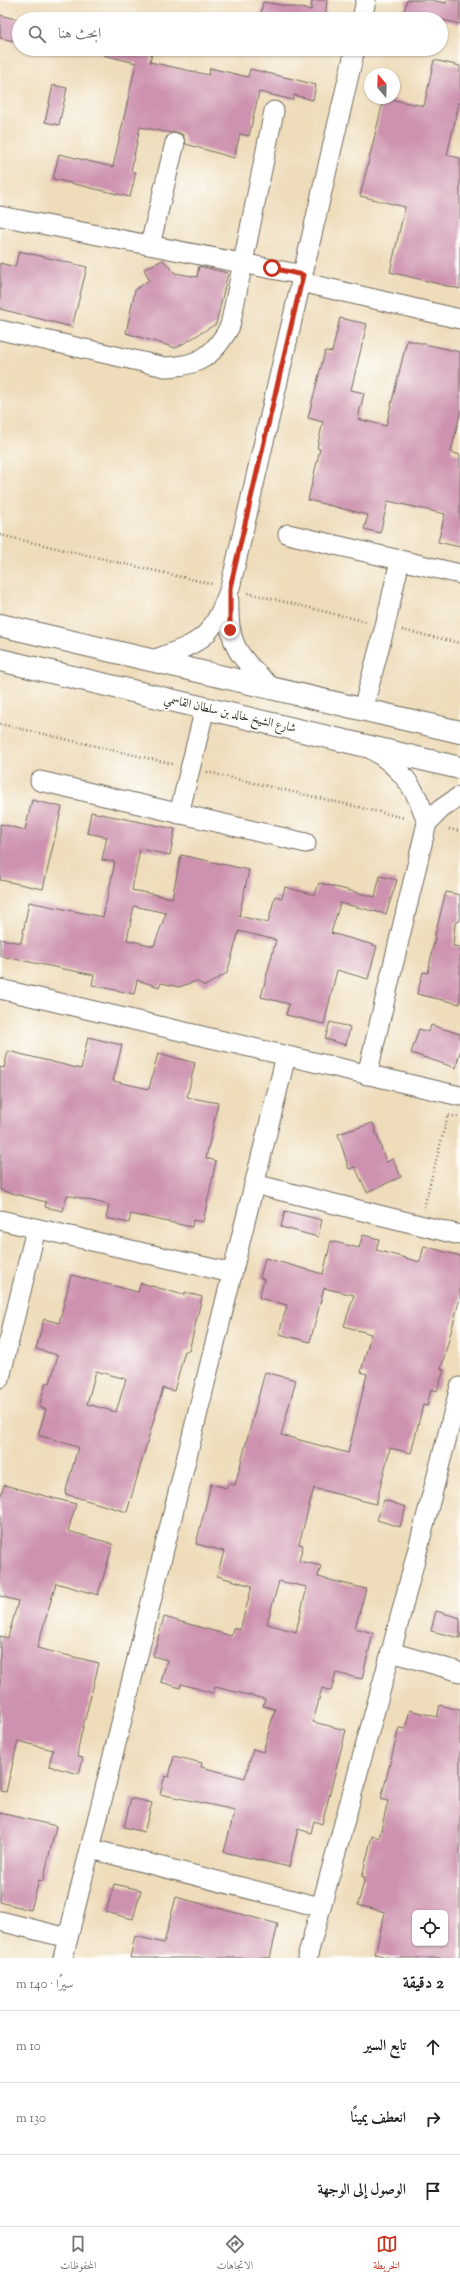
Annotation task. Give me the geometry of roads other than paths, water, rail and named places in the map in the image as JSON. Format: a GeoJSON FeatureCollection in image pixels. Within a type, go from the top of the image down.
{"type":"FeatureCollection","features":[{"type":"Feature","properties":{"kind":"main road"},"geometry":{"type":"LineString","coordinates":[[0,625],[460,732]]}},
{"type":"Feature","properties":{"kind":"main road","name":"شارع الشيخ خالد بن سلطان القاسمي"},"geometry":{"type":"LineString","coordinates":[[0,660],[460,768]]}},
{"type":"Feature","properties":{"kind":"street"},"geometry":{"type":"LineString","coordinates":[[363,12],[366,0]]}},
{"type":"Feature","properties":{"kind":"street"},"geometry":{"type":"LineString","coordinates":[[153,660],[186,647],[209,632],[220,613],[230,588],[353,56]]}},
{"type":"Feature","properties":{"kind":"street"},"geometry":{"type":"LineString","coordinates":[[0,330],[165,367],[186,366],[205,358],[220,344],[230,326],[274,111]]}},
{"type":"Feature","properties":{"kind":"street"},"geometry":{"type":"LineString","coordinates":[[150,245],[175,143]]}},
{"type":"Feature","properties":{"kind":"street"},"geometry":{"type":"LineString","coordinates":[[0,216],[244,262],[460,319]]}},
{"type":"Feature","properties":{"kind":"street"},"geometry":{"type":"LineString","coordinates":[[288,534],[460,574]]}},
{"type":"Feature","properties":{"kind":"street"},"geometry":{"type":"LineString","coordinates":[[363,709],[385,626],[400,560]]}},
{"type":"Feature","properties":{"kind":"street"},"geometry":{"type":"LineString","coordinates":[[230,588],[228,617],[233,643],[248,665],[272,688]]}},
{"type":"Feature","properties":{"kind":"street"},"geometry":{"type":"LineString","coordinates":[[179,814],[205,708]]}},
{"type":"Feature","properties":{"kind":"street"},"geometry":{"type":"LineString","coordinates":[[366,746],[399,770],[412,785],[421,803],[426,823],[367,1074]]}},
{"type":"Feature","properties":{"kind":"street"},"geometry":{"type":"LineString","coordinates":[[40,781],[306,843]]}},
{"type":"Feature","properties":{"kind":"street"},"geometry":{"type":"LineString","coordinates":[[426,823],[441,809],[460,796]]}},
{"type":"Feature","properties":{"kind":"street"},"geometry":{"type":"LineString","coordinates":[[0,989],[367,1074],[460,1104]]}},
{"type":"Feature","properties":{"kind":"street"},"geometry":{"type":"LineString","coordinates":[[63,1958],[286,1056]]}},
{"type":"Feature","properties":{"kind":"street"},"geometry":{"type":"LineString","coordinates":[[254,1184],[460,1235]]}},
{"type":"Feature","properties":{"kind":"street"},"geometry":{"type":"LineString","coordinates":[[0,1220],[232,1273]]}},
{"type":"Feature","properties":{"kind":"street"},"geometry":{"type":"LineString","coordinates":[[0,1378],[36,1229]]}},
{"type":"Feature","properties":{"kind":"street"},"geometry":{"type":"LineString","coordinates":[[307,1958],[391,1652],[460,1387]]}},
{"type":"Feature","properties":{"kind":"street"},"geometry":{"type":"LineString","coordinates":[[391,1652],[460,1672]]}},
{"type":"Feature","properties":{"kind":"street"},"geometry":{"type":"LineString","coordinates":[[91,1849],[320,1907]]}},
{"type":"Feature","properties":{"kind":"street"},"geometry":{"type":"LineString","coordinates":[[0,1921],[68,1938]]}}]}
